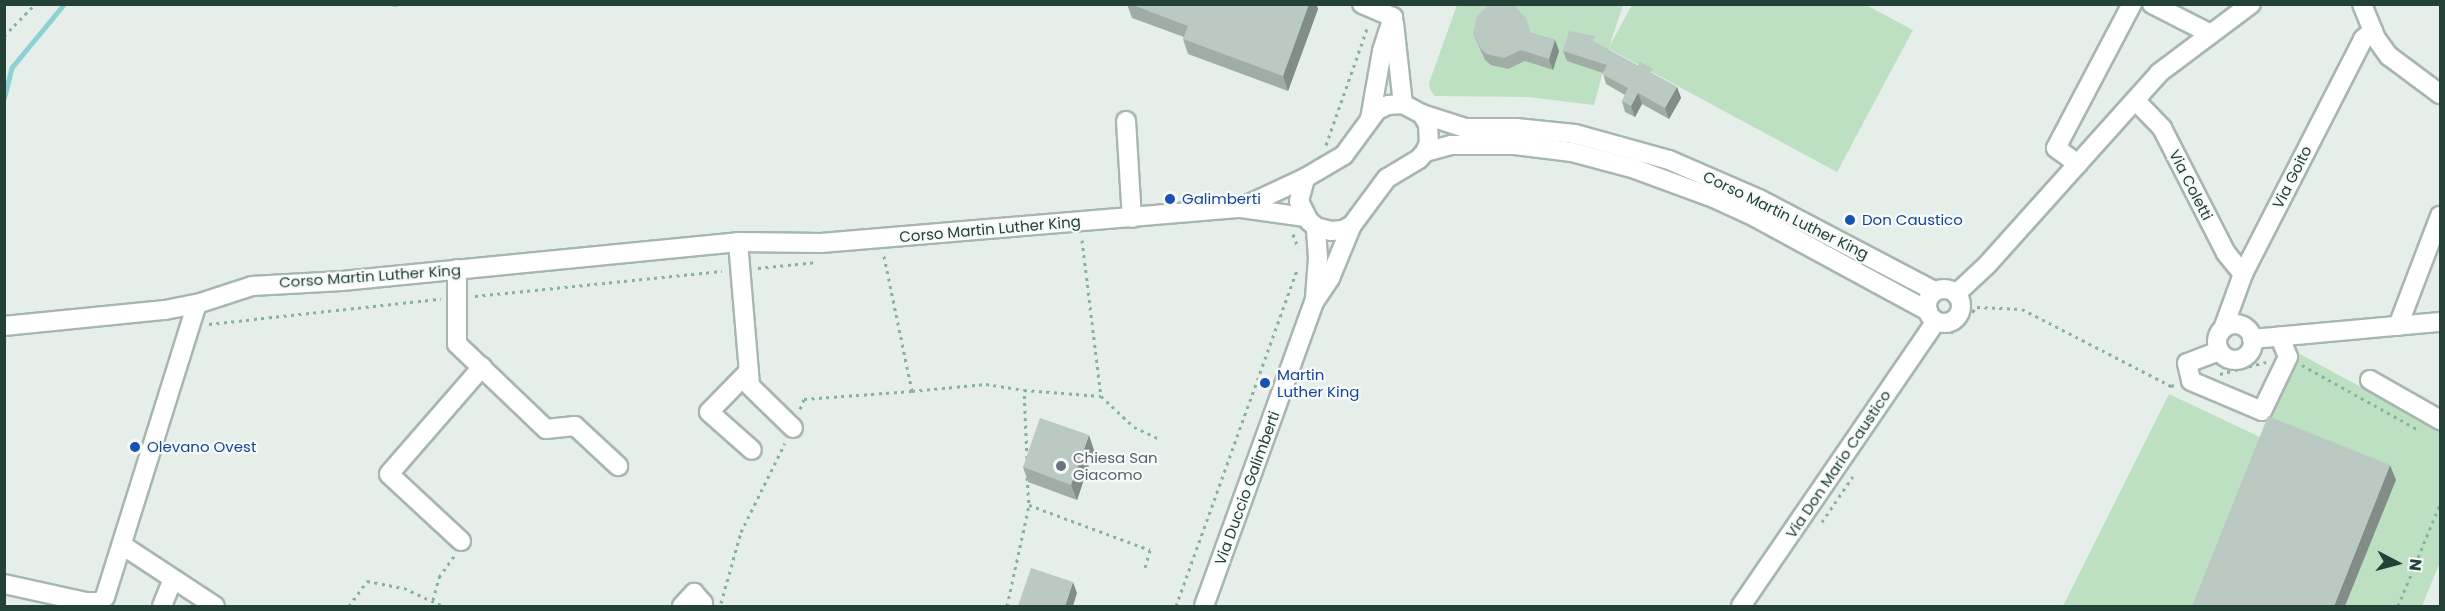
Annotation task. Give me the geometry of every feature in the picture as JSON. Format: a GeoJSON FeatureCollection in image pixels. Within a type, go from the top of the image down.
{"type":"FeatureCollection","features":[{"type":"Feature","properties":{"kind":"street"},"geometry":{"type":"LineString","coordinates":[[2078,164],[2056,148],[2132,4]]}},
{"type":"Feature","properties":{"kind":"street"},"geometry":{"type":"LineString","coordinates":[[2152,4],[2211,34]]}},
{"type":"Feature","properties":{"kind":"street"},"geometry":{"type":"LineString","coordinates":[[1934,291],[1928,300],[1932,316],[1946,322],[1957,316],[1961,303],[1956,294],[1987,265],[2159,73],[2251,4]]}},
{"type":"Feature","properties":{"kind":"street"},"geometry":{"type":"LineString","coordinates":[[2362,4],[2373,32],[2389,56],[2440,94]]}},
{"type":"Feature","properties":{"kind":"street"},"geometry":{"type":"LineString","coordinates":[[1368,7],[1395,11]]}},
{"type":"Feature","properties":{"kind":"street"},"geometry":{"type":"LineString","coordinates":[[1370,119],[1383,107],[1403,104],[1395,11]]}},
{"type":"Feature","properties":{"kind":"street"},"geometry":{"type":"LineString","coordinates":[[1370,119],[1382,51],[1395,11]]}},
{"type":"Feature","properties":{"kind":"street","name":"Via Goito"},"geometry":{"type":"LineString","coordinates":[[2223,329],[2243,274],[2363,39],[2373,32]]}},
{"type":"Feature","properties":{"kind":"street","name":"Via Coletti"},"geometry":{"type":"LineString","coordinates":[[2135,100],[2162,128],[2226,253],[2243,274]]}},
{"type":"Feature","properties":{"kind":"street","name":"Corso Martin Luther King"},"geometry":{"type":"LineString","coordinates":[[1403,104],[1422,114],[1465,128],[1516,128],[1575,134],[1669,160],[1759,199],[1934,291],[1944,288],[1956,294]]}},
{"type":"Feature","properties":{"kind":"street"},"geometry":{"type":"LineString","coordinates":[[1422,114],[1430,132],[1425,152]]}},
{"type":"Feature","properties":{"kind":"street","name":"Corso Martin Luther King"},"geometry":{"type":"LineString","coordinates":[[1241,208],[1305,178],[1344,155],[1370,119]]}},
{"type":"Feature","properties":{"kind":"street"},"geometry":{"type":"LineString","coordinates":[[1126,121],[1132,218]]}},
{"type":"Feature","properties":{"kind":"street","name":"Corso Martin Luther King"},"geometry":{"type":"LineString","coordinates":[[1425,152],[1451,145],[1515,145],[1572,152],[1635,169],[1714,198],[1755,217],[1932,316]]}},
{"type":"Feature","properties":{"kind":"street","name":"Via Duccio Galimberti"},"geometry":{"type":"LineString","coordinates":[[1314,302],[1330,278],[1352,225],[1387,178],[1419,159],[1425,152]]}},
{"type":"Feature","properties":{"kind":"street","name":"Via Duccio Galimberti"},"geometry":{"type":"LineString","coordinates":[[1210,605],[1314,302],[1318,275],[1311,222],[1299,201],[1305,178]]}},
{"type":"Feature","properties":{"kind":"street","name":"Corso Martin Luther King"},"geometry":{"type":"LineString","coordinates":[[4,326],[165,310],[197,304],[252,286],[342,281],[738,242],[821,243],[1241,208],[1311,222],[1330,231],[1343,230],[1352,225]]}},
{"type":"Feature","properties":{"kind":"street"},"geometry":{"type":"LineString","coordinates":[[2398,326],[2440,216]]}},
{"type":"Feature","properties":{"kind":"street"},"geometry":{"type":"LineString","coordinates":[[738,242],[750,386],[793,428]]}},
{"type":"Feature","properties":{"kind":"street"},"geometry":{"type":"LineString","coordinates":[[457,269],[457,344],[546,429],[575,426],[618,466]]}},
{"type":"Feature","properties":{"kind":"street"},"geometry":{"type":"LineString","coordinates":[[4,584],[86,602],[100,602],[109,590],[197,304]]}},
{"type":"Feature","properties":{"kind":"street","name":"Via Don Mario Caustico"},"geometry":{"type":"LineString","coordinates":[[1741,606],[1932,316]]}},
{"type":"Feature","properties":{"kind":"street"},"geometry":{"type":"LineString","coordinates":[[2252,339],[2440,322]]}},
{"type":"Feature","properties":{"kind":"street"},"geometry":{"type":"LineString","coordinates":[[2232,324],[2243,326],[2252,339],[2250,351],[2241,359],[2229,359],[2219,351],[2217,340],[2223,329],[2232,324]]}},
{"type":"Feature","properties":{"kind":"street"},"geometry":{"type":"LineString","coordinates":[[2219,351],[2187,363],[2191,381],[2262,411],[2288,357],[2280,337]]}},
{"type":"Feature","properties":{"kind":"street"},"geometry":{"type":"LineString","coordinates":[[461,541],[389,474],[482,367]]}},
{"type":"Feature","properties":{"kind":"street"},"geometry":{"type":"LineString","coordinates":[[749,371],[709,412],[752,450]]}},
{"type":"Feature","properties":{"kind":"street"},"geometry":{"type":"LineString","coordinates":[[2370,380],[2440,420]]}},
{"type":"Feature","properties":{"kind":"street"},"geometry":{"type":"LineString","coordinates":[[122,545],[215,606]]}},
{"type":"Feature","properties":{"kind":"street"},"geometry":{"type":"LineString","coordinates":[[162,606],[173,579]]}},
{"type":"Feature","properties":{"kind":"street"},"geometry":{"type":"LineString","coordinates":[[682,606],[694,593],[703,603],[702,606]]}},
{"type":"Feature","properties":{"kind":"path"},"geometry":{"type":"LineString","coordinates":[[4,36],[35,4]]}},
{"type":"Feature","properties":{"kind":"path"},"geometry":{"type":"LineString","coordinates":[[1317,151],[1326,145],[1368,7]]}},
{"type":"Feature","properties":{"kind":"path"},"geometry":{"type":"LineString","coordinates":[[1292,232],[1298,250]]}},
{"type":"Feature","properties":{"kind":"path"},"geometry":{"type":"LineString","coordinates":[[1082,237],[1101,396],[1134,428],[1158,438]]}},
{"type":"Feature","properties":{"kind":"path"},"geometry":{"type":"LineString","coordinates":[[873,257],[896,255]]}},
{"type":"Feature","properties":{"kind":"path"},"geometry":{"type":"LineString","coordinates":[[884,256],[912,391]]}},
{"type":"Feature","properties":{"kind":"path"},"geometry":{"type":"LineString","coordinates":[[192,326],[828,261]]}},
{"type":"Feature","properties":{"kind":"path"},"geometry":{"type":"LineString","coordinates":[[1176,606],[1301,261]]}},
{"type":"Feature","properties":{"kind":"path"},"geometry":{"type":"LineString","coordinates":[[1944,340],[1977,307],[2022,309],[2171,386],[2288,357],[2420,430]]}},
{"type":"Feature","properties":{"kind":"path"},"geometry":{"type":"LineString","coordinates":[[720,606],[741,532],[793,428],[804,399],[986,384],[1024,390],[1101,396]]}},
{"type":"Feature","properties":{"kind":"path"},"geometry":{"type":"LineString","coordinates":[[1024,390],[1027,459]]}},
{"type":"Feature","properties":{"kind":"path"},"geometry":{"type":"LineString","coordinates":[[1007,606],[1029,505],[1027,470]]}},
{"type":"Feature","properties":{"kind":"path"},"geometry":{"type":"LineString","coordinates":[[2398,606],[2440,504]]}},
{"type":"Feature","properties":{"kind":"path"},"geometry":{"type":"LineString","coordinates":[[1029,505],[1150,550],[1145,567]]}},
{"type":"Feature","properties":{"kind":"path"},"geometry":{"type":"LineString","coordinates":[[433,600],[439,578],[461,547],[461,541]]}},
{"type":"Feature","properties":{"kind":"path"},"geometry":{"type":"LineString","coordinates":[[349,606],[367,581],[404,588],[443,606]]}},
{"type":"Feature","properties":{"kind":"green space"},"geometry":{"type":"Polygon","coordinates":[[[1457,5],[1623,5],[1609,47],[1632,5],[1866,5],[1913,30],[1837,172],[1609,49],[1594,105],[1528,97],[1435,96],[1430,90],[1429,83],[1457,5]]]}},
{"type":"Feature","properties":{"kind":"green space"},"geometry":{"type":"Polygon","coordinates":[[[2298,353],[2440,430],[2440,562],[2422,606],[2063,606],[2169,394],[2262,438],[2298,353]]]}},
{"type":"Feature","properties":{"kind":"building"},"geometry":{"type":"Polygon","coordinates":[[[1130,4],[1309,4],[1283,76],[1183,39],[1188,26],[1130,4]]]}},
{"type":"Feature","properties":{"kind":"building"},"geometry":{"type":"Polygon","coordinates":[[[1489,5],[1514,5],[1526,18],[1531,33],[1555,40],[1549,59],[1521,50],[1504,58],[1487,54],[1481,49],[1473,33],[1477,16],[1489,5]]]}},
{"type":"Feature","properties":{"kind":"building"},"geometry":{"type":"Polygon","coordinates":[[[1569,31],[1595,36],[1593,41],[1638,66],[1640,62],[1653,69],[1650,72],[1677,87],[1665,108],[1638,93],[1631,106],[1622,101],[1628,88],[1602,74],[1607,65],[1563,51],[1569,31]]]}},
{"type":"Feature","properties":{"kind":"building"},"geometry":{"type":"Polygon","coordinates":[[[2268,416],[2390,465],[2334,606],[2192,606],[2268,416]]]}},
{"type":"Feature","properties":{"kind":"building","name":"Chiesa San Giacomo"},"geometry":{"type":"Polygon","coordinates":[[[1040,418],[1089,435],[1071,485],[1023,467],[1040,418]]]}},
{"type":"Feature","properties":{"kind":"building"},"geometry":{"type":"Polygon","coordinates":[[[1031,568],[1073,582],[1065,606],[1018,606],[1031,568]]]}},
{"type":"Feature","properties":{"kind":"waterway"},"geometry":{"type":"LineString","coordinates":[[4,98],[12,67],[64,4]]}},
{"type":"Feature","properties":{"kind":"place","name":"Galimberti"},"geometry":{"type":"Point","coordinates":[1170,199]}},
{"type":"Feature","properties":{"kind":"place","name":"Don Caustico"},"geometry":{"type":"Point","coordinates":[1850,220]}},
{"type":"Feature","properties":{"kind":"place","name":"Martin Luther King"},"geometry":{"type":"Point","coordinates":[1265,383]}},
{"type":"Feature","properties":{"kind":"place","name":"Olevano Ovest"},"geometry":{"type":"Point","coordinates":[135,447]}},
{"type":"Feature","properties":{"kind":"place","name":"Chiesa San Giacomo"},"geometry":{"type":"Point","coordinates":[1061,466]}}]}
